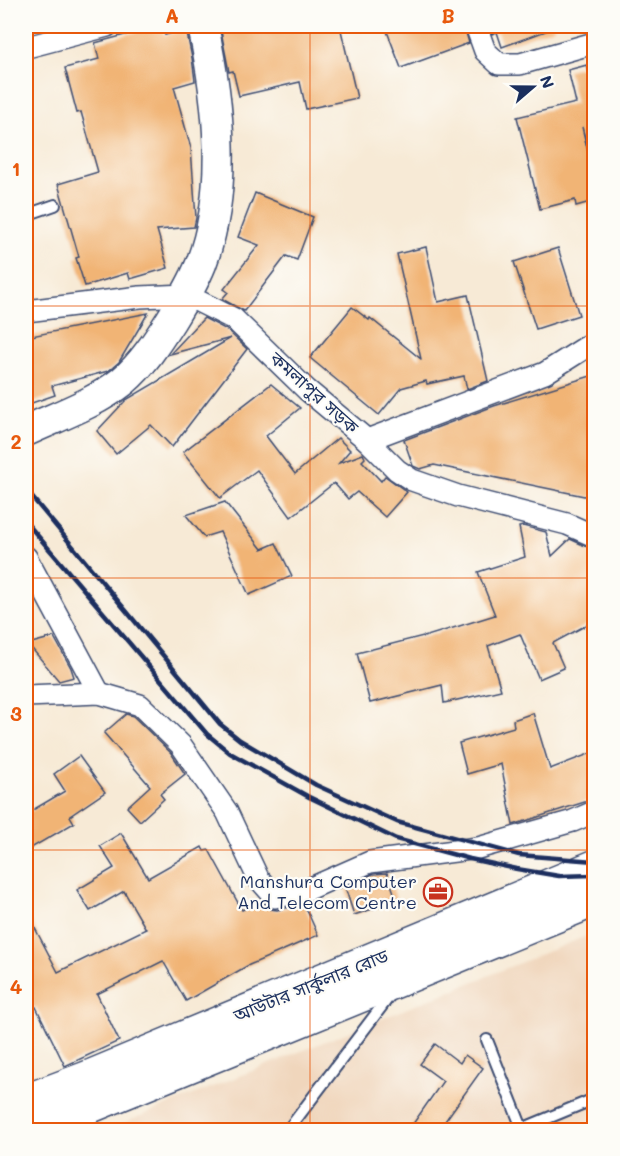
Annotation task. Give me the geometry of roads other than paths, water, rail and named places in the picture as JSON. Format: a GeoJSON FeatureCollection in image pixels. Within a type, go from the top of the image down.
{"type":"FeatureCollection","features":[{"type":"Feature","properties":{"kind":"main road","name":"আউটার সার্কুলার রোড"},"geometry":{"type":"LineString","coordinates":[[26,1101],[594,867]]}},
{"type":"Feature","properties":{"kind":"main road","name":"আউটার সার্কুলার রোড"},"geometry":{"type":"LineString","coordinates":[[32,1131],[594,900]]}},
{"type":"Feature","properties":{"kind":"street"},"geometry":{"type":"LineString","coordinates":[[31,46],[107,26]]}},
{"type":"Feature","properties":{"kind":"street"},"geometry":{"type":"LineString","coordinates":[[26,431],[88,403],[123,381],[154,347],[186,295],[201,263],[215,208],[219,148],[210,59],[202,26]]}},
{"type":"Feature","properties":{"kind":"street"},"geometry":{"type":"LineString","coordinates":[[476,26],[485,51],[499,64],[520,64],[594,43]]}},
{"type":"Feature","properties":{"kind":"street","name":"কমলাপুর সড়ক"},"geometry":{"type":"LineString","coordinates":[[26,311],[140,297],[186,295],[234,319],[307,390],[367,440],[397,470],[412,480],[458,496],[591,530]]}},
{"type":"Feature","properties":{"kind":"street"},"geometry":{"type":"LineString","coordinates":[[367,440],[545,373],[594,342]]}},
{"type":"Feature","properties":{"kind":"street"},"geometry":{"type":"LineString","coordinates":[[26,557],[99,693]]}},
{"type":"Feature","properties":{"kind":"street"},"geometry":{"type":"LineString","coordinates":[[26,696],[99,693],[140,705],[181,745],[227,812],[258,878],[275,897],[302,892],[370,862],[478,849],[573,821],[594,812]]}},
{"type":"Feature","properties":{"kind":"lane"},"geometry":{"type":"LineString","coordinates":[[26,191],[27,215],[55,205]]}},
{"type":"Feature","properties":{"kind":"lane"},"geometry":{"type":"LineString","coordinates":[[288,1131],[402,979]]}},
{"type":"Feature","properties":{"kind":"lane"},"geometry":{"type":"LineString","coordinates":[[487,1040],[521,1129],[592,1100],[594,1114]]}},
{"type":"Feature","properties":{"kind":"railway"},"geometry":{"type":"LineString","coordinates":[[26,490],[220,724],[240,740],[316,785],[397,822],[519,855],[594,861]]}},
{"type":"Feature","properties":{"kind":"railway"},"geometry":{"type":"LineString","coordinates":[[26,522],[207,734],[230,753],[309,797],[396,839],[517,869],[559,876],[594,875]]}},
{"type":"Feature","properties":{"kind":"place","name":"Manshura Computer And Telecom Centre"},"geometry":{"type":"Point","coordinates":[438,892]}}]}
